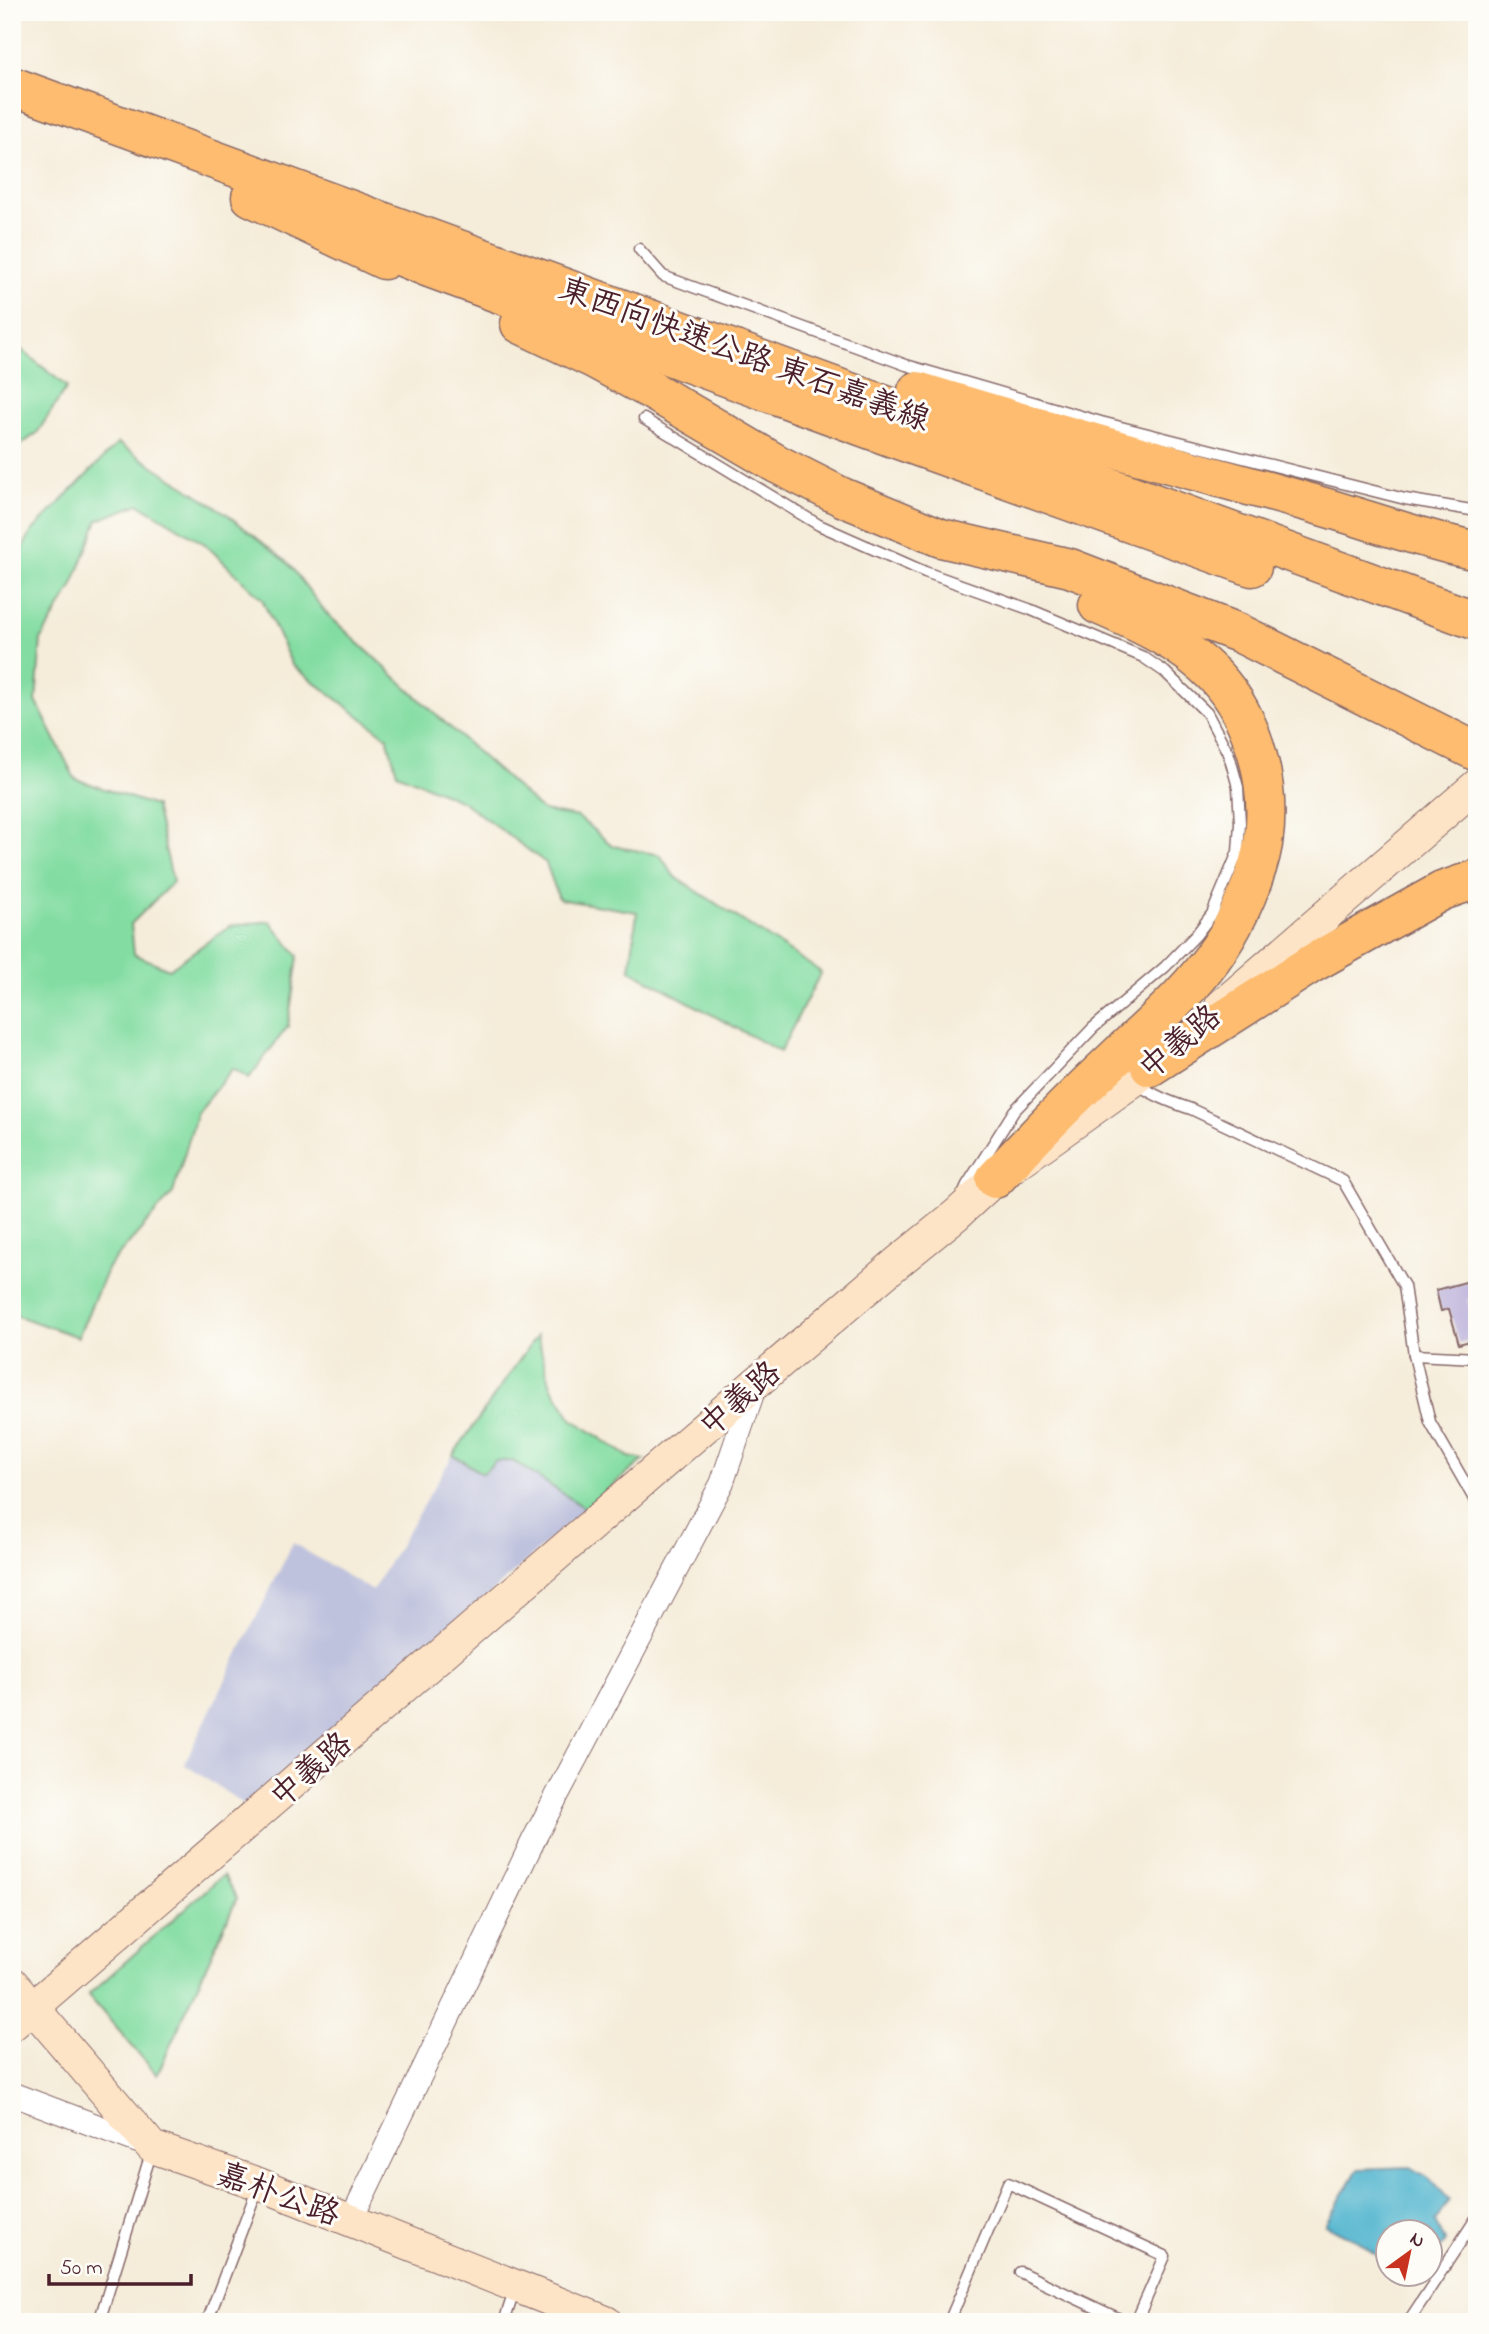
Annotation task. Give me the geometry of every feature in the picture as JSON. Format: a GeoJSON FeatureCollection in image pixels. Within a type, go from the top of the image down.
{"type":"FeatureCollection","features":[{"type":"Feature","properties":{"kind":"highway","name":"東西向快速公路 東石嘉義線"},"geometry":{"type":"LineString","coordinates":[[12,86],[1477,621]]}},
{"type":"Feature","properties":{"kind":"highway","name":"東西向快速公路 東石嘉義線"},"geometry":{"type":"LineString","coordinates":[[12,112],[234,189],[429,268],[893,438],[1477,645]]}},
{"type":"Feature","properties":{"kind":"highway"},"geometry":{"type":"LineString","coordinates":[[234,189],[594,359],[842,498],[1141,623],[1179,646],[1215,677],[1240,711],[1256,745],[1262,779],[1263,844],[1256,872],[1221,946],[1164,1013],[1128,1070]]}},
{"type":"Feature","properties":{"kind":"highway"},"geometry":{"type":"LineString","coordinates":[[438,242],[1041,429],[1336,510],[1435,542],[1477,551]]}},
{"type":"Feature","properties":{"kind":"highway"},"geometry":{"type":"LineString","coordinates":[[1336,510],[1477,535]]}},
{"type":"Feature","properties":{"kind":"highway"},"geometry":{"type":"LineString","coordinates":[[941,538],[1070,568],[1239,633],[1477,752]]}},
{"type":"Feature","properties":{"kind":"highway"},"geometry":{"type":"LineString","coordinates":[[995,1179],[1128,1070],[1442,891],[1477,878]]}},
{"type":"Feature","properties":{"kind":"street","name":"中義路"},"geometry":{"type":"LineString","coordinates":[[1128,1070],[1477,785]]}},
{"type":"Feature","properties":{"kind":"street","name":"中義路"},"geometry":{"type":"LineString","coordinates":[[23,2017],[995,1179]]}},
{"type":"Feature","properties":{"kind":"street"},"geometry":{"type":"LineString","coordinates":[[351,2220],[534,1839],[722,1483],[756,1384]]}},
{"type":"Feature","properties":{"kind":"street"},"geometry":{"type":"LineString","coordinates":[[12,1983],[23,2017],[152,2147]]}},
{"type":"Feature","properties":{"kind":"street"},"geometry":{"type":"LineString","coordinates":[[12,2094],[152,2147]]}},
{"type":"Feature","properties":{"kind":"street","name":"嘉朴公路"},"geometry":{"type":"LineString","coordinates":[[152,2147],[258,2184],[606,2322]]}},
{"type":"Feature","properties":{"kind":"lane"},"geometry":{"type":"LineString","coordinates":[[639,249],[663,276],[906,365],[1101,422],[1405,499],[1477,511]]}},
{"type":"Feature","properties":{"kind":"lane"},"geometry":{"type":"LineString","coordinates":[[644,419],[819,525],[925,572],[1030,609],[1143,657],[1165,672],[1208,713],[1228,755],[1238,787],[1238,852],[1212,915],[1165,967],[1093,1028],[1014,1111],[967,1185],[956,1215]]}},
{"type":"Feature","properties":{"kind":"lane"},"geometry":{"type":"LineString","coordinates":[[1128,1070],[1147,1091],[1343,1181],[1404,1286],[1414,1355],[1430,1422],[1477,1504]]}},
{"type":"Feature","properties":{"kind":"lane"},"geometry":{"type":"LineString","coordinates":[[1414,1355],[1477,1358]]}},
{"type":"Feature","properties":{"kind":"lane"},"geometry":{"type":"LineString","coordinates":[[99,2322],[152,2147]]}},
{"type":"Feature","properties":{"kind":"lane"},"geometry":{"type":"LineString","coordinates":[[949,2322],[1008,2183],[1164,2256],[1136,2322]]}},
{"type":"Feature","properties":{"kind":"lane"},"geometry":{"type":"LineString","coordinates":[[206,2322],[258,2184]]}},
{"type":"Feature","properties":{"kind":"lane"},"geometry":{"type":"LineString","coordinates":[[1408,2322],[1477,2217]]}},
{"type":"Feature","properties":{"kind":"lane"},"geometry":{"type":"LineString","coordinates":[[1020,2272],[1126,2322]]}},
{"type":"Feature","properties":{"kind":"lane"},"geometry":{"type":"LineString","coordinates":[[504,2322],[516,2286]]}},
{"type":"Feature","properties":{"kind":"shaded area"},"geometry":{"type":"Polygon","coordinates":[[[453,1455],[483,1474],[495,1461],[513,1461],[585,1508],[251,1809],[184,1764],[293,1543],[372,1591],[453,1455]]]}},
{"type":"Feature","properties":{"kind":"green space"},"geometry":{"type":"Polygon","coordinates":[[[12,342],[67,387],[37,433],[12,451],[12,342]]]}},
{"type":"Feature","properties":{"kind":"green space"},"geometry":{"type":"Polygon","coordinates":[[[118,443],[227,514],[288,563],[326,613],[543,811],[578,817],[613,846],[660,855],[674,876],[821,972],[780,1052],[630,970],[637,912],[559,899],[546,863],[462,801],[397,773],[387,737],[292,665],[262,599],[205,544],[139,504],[98,520],[72,587],[41,639],[36,701],[75,779],[155,806],[173,882],[131,924],[134,954],[169,969],[230,926],[270,921],[298,956],[288,1026],[249,1078],[233,1068],[197,1112],[173,1193],[108,1267],[78,1337],[12,1314],[12,567],[32,531],[118,443]]]}},
{"type":"Feature","properties":{"kind":"green space"},"geometry":{"type":"Polygon","coordinates":[[[537,1335],[551,1386],[572,1419],[629,1457],[644,1460],[585,1508],[513,1461],[495,1461],[483,1474],[453,1455],[537,1335]]]}},
{"type":"Feature","properties":{"kind":"green space"},"geometry":{"type":"Polygon","coordinates":[[[223,1875],[237,1898],[157,2075],[88,1995],[223,1875]]]}},
{"type":"Feature","properties":{"kind":"water"},"geometry":{"type":"Polygon","coordinates":[[[1410,2167],[1428,2178],[1449,2200],[1438,2218],[1374,2218],[1374,2254],[1358,2241],[1325,2225],[1358,2169],[1410,2167]]]}},
{"type":"Feature","properties":{"kind":"building"},"geometry":{"type":"Polygon","coordinates":[[[1473,1280],[1477,1298],[1468,1300],[1477,1339],[1459,1344],[1449,1309],[1441,1311],[1436,1290],[1473,1280]]]}}]}
